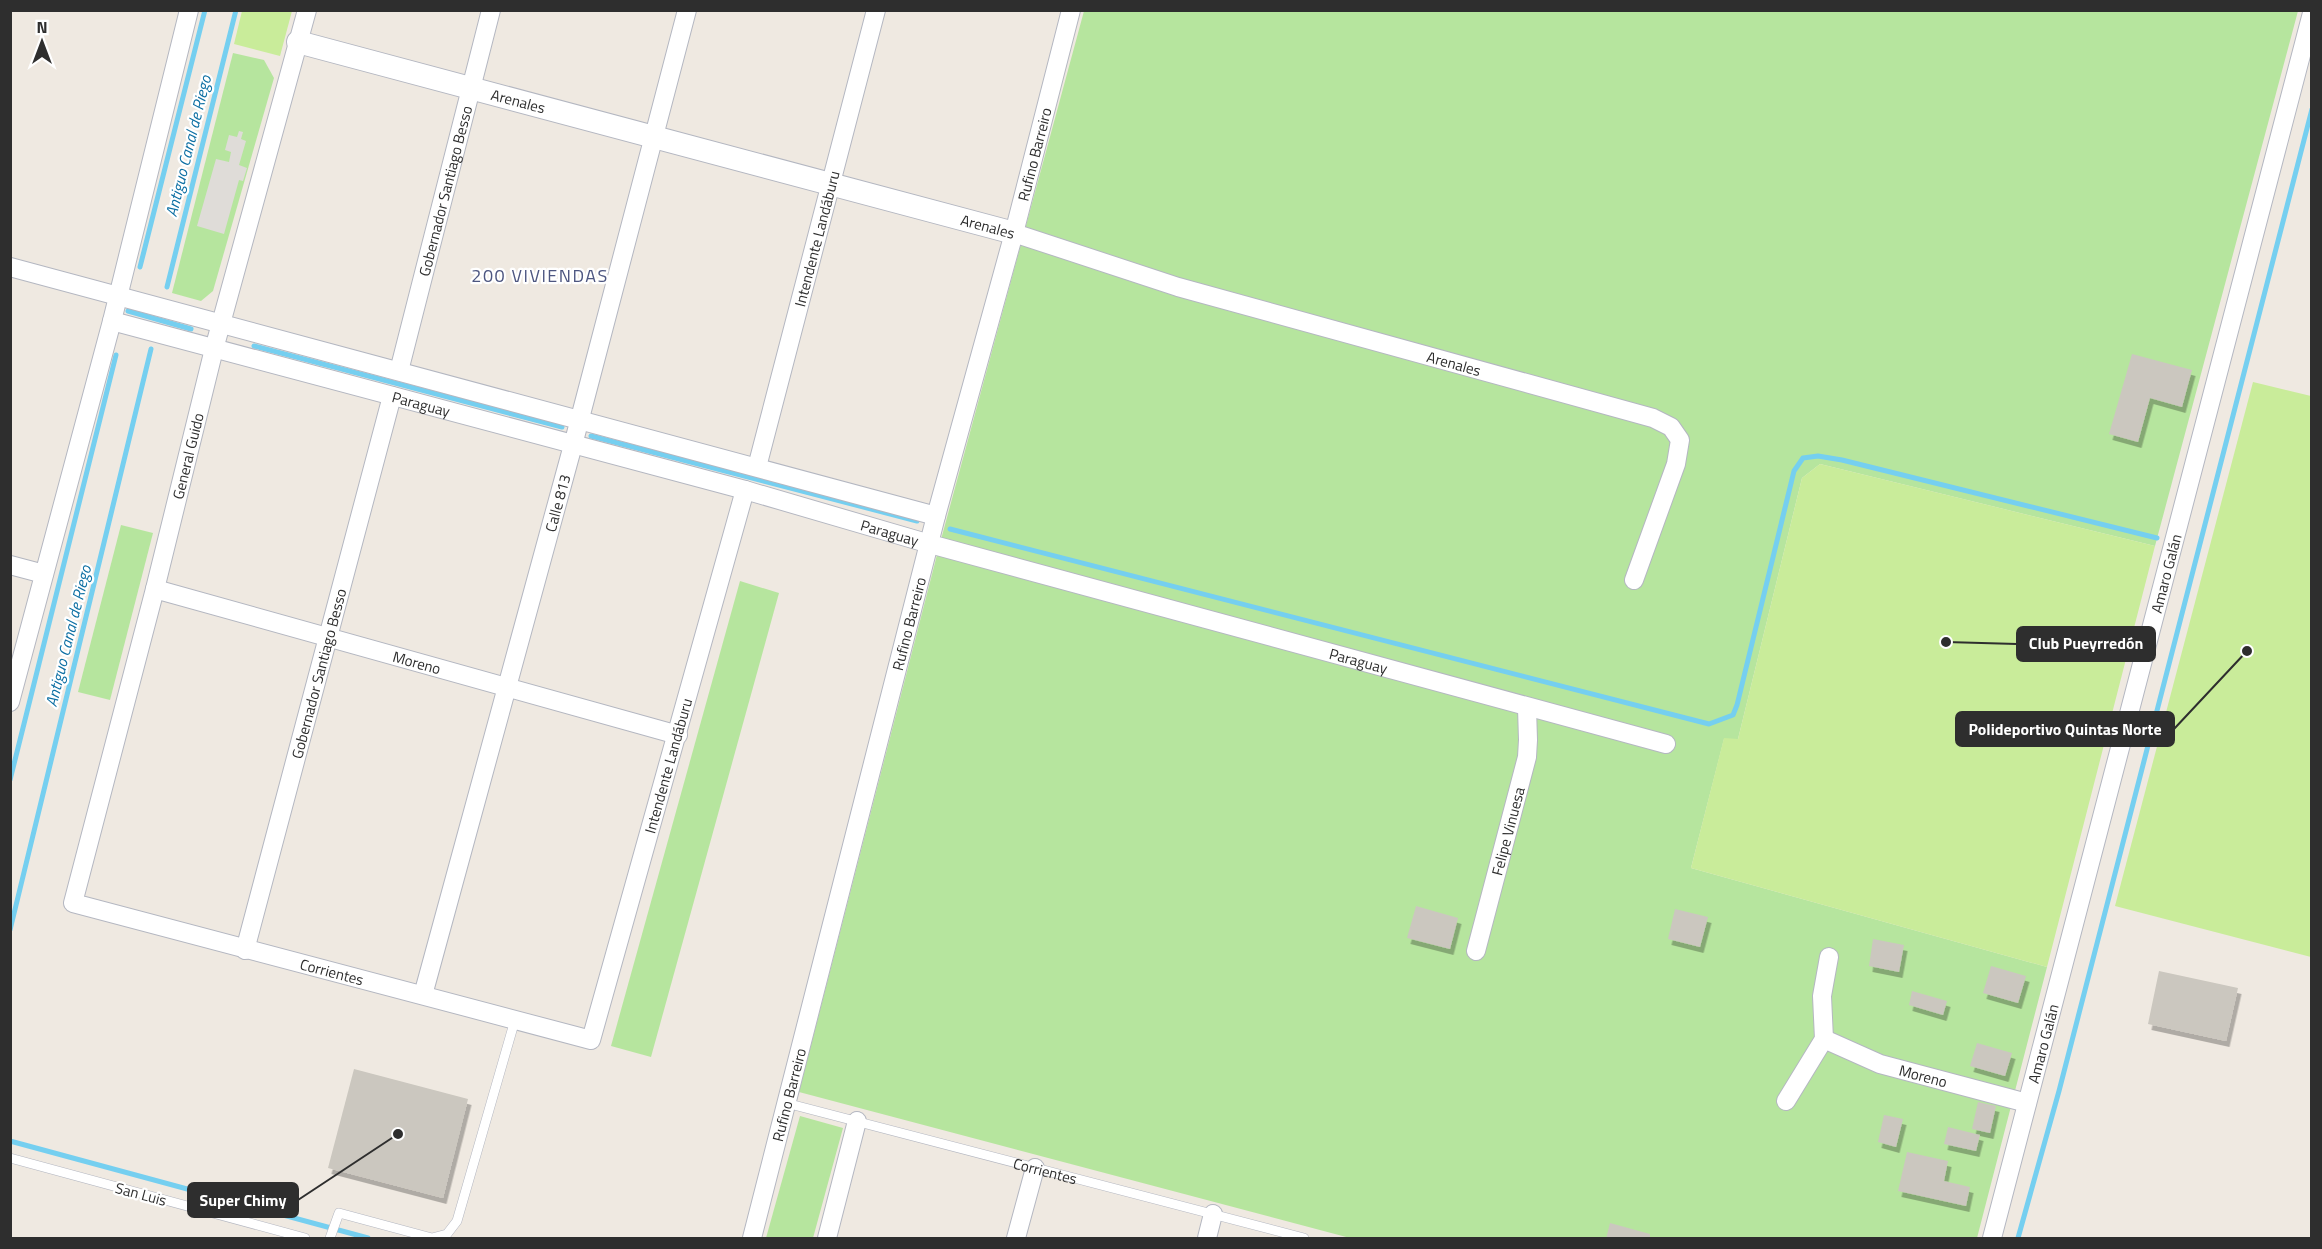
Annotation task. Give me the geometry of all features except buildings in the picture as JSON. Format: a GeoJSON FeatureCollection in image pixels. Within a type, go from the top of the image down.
{"type":"FeatureCollection","features":[{"type":"Feature","properties":{"kind":"street","name":"General Guido"},"geometry":{"type":"LineString","coordinates":[[73,903],[155,589],[214,349],[307,10]]}},
{"type":"Feature","properties":{"kind":"street","name":"Gobernador Santiago Besso"},"geometry":{"type":"LineString","coordinates":[[399,371],[491,10]]}},
{"type":"Feature","properties":{"kind":"street","name":"Calle 813"},"geometry":{"type":"LineString","coordinates":[[423,995],[580,420],[687,10]]}},
{"type":"Feature","properties":{"kind":"street","name":"Intendente Landáburu"},"geometry":{"type":"LineString","coordinates":[[757,467],[876,10]]}},
{"type":"Feature","properties":{"kind":"street","name":"Rufino Barreiro"},"geometry":{"type":"LineString","coordinates":[[752,1239],[936,516],[1014,233],[1071,10]]}},
{"type":"Feature","properties":{"kind":"street"},"geometry":{"type":"LineString","coordinates":[[10,702],[112,321],[185,11]]}},
{"type":"Feature","properties":{"kind":"street","name":"Amaro Galán"},"geometry":{"type":"LineString","coordinates":[[1992,1239],[2312,14]]}},
{"type":"Feature","properties":{"kind":"street","name":"Arenales"},"geometry":{"type":"LineString","coordinates":[[298,42],[1014,233],[1178,287],[1653,418],[1671,427],[1680,440],[1676,464],[1634,580]]}},
{"type":"Feature","properties":{"kind":"street","name":"Paraguay"},"geometry":{"type":"LineString","coordinates":[[10,267],[936,516]]}},
{"type":"Feature","properties":{"kind":"street","name":"Paraguay"},"geometry":{"type":"LineString","coordinates":[[112,321],[745,490],[930,544],[1666,744]]}},
{"type":"Feature","properties":{"kind":"street","name":"Gobernador Santiago Besso"},"geometry":{"type":"LineString","coordinates":[[245,950],[392,396]]}},
{"type":"Feature","properties":{"kind":"street","name":"Intendente Landáburu"},"geometry":{"type":"LineString","coordinates":[[591,1040],[745,490]]}},
{"type":"Feature","properties":{"kind":"street"},"geometry":{"type":"LineString","coordinates":[[10,565],[44,574]]}},
{"type":"Feature","properties":{"kind":"street","name":"Moreno"},"geometry":{"type":"LineString","coordinates":[[155,589],[678,735]]}},
{"type":"Feature","properties":{"kind":"street","name":"Felipe Vinuesa"},"geometry":{"type":"LineString","coordinates":[[1476,951],[1527,757],[1527,708]]}},
{"type":"Feature","properties":{"kind":"street","name":"Corrientes"},"geometry":{"type":"LineString","coordinates":[[73,903],[591,1040]]}},
{"type":"Feature","properties":{"kind":"street"},"geometry":{"type":"LineString","coordinates":[[1786,1101],[1824,1039],[1822,996],[1828,957]]}},
{"type":"Feature","properties":{"kind":"street","name":"Moreno"},"geometry":{"type":"LineString","coordinates":[[1824,1039],[1880,1065],[2027,1103]]}},
{"type":"Feature","properties":{"kind":"street"},"geometry":{"type":"LineString","coordinates":[[827,1239],[857,1121]]}},
{"type":"Feature","properties":{"kind":"street"},"geometry":{"type":"LineString","coordinates":[[1016,1239],[1035,1168]]}},
{"type":"Feature","properties":{"kind":"street"},"geometry":{"type":"LineString","coordinates":[[1207,1239],[1213,1214]]}},
{"type":"Feature","properties":{"kind":"lane"},"geometry":{"type":"LineString","coordinates":[[330,1239],[339,1213],[432,1238],[447,1234],[457,1221],[515,1020]]}},
{"type":"Feature","properties":{"kind":"lane","name":"Corrientes"},"geometry":{"type":"LineString","coordinates":[[786,1103],[1304,1239]]}},
{"type":"Feature","properties":{"kind":"lane","name":"San Luis"},"geometry":{"type":"LineString","coordinates":[[10,1158],[305,1239]]}},
{"type":"Feature","properties":{"kind":"green space"},"geometry":{"type":"Polygon","coordinates":[[[242,11],[292,11],[280,56],[234,44],[242,11]]]}},
{"type":"Feature","properties":{"kind":"green space"},"geometry":{"type":"Polygon","coordinates":[[[1084,11],[2298,11],[2155,546],[1820,464],[1802,478],[1738,739],[1724,739],[1691,868],[2047,967],[1977,1238],[1350,1238],[799,1092],[939,547],[1084,11]]]}},
{"type":"Feature","properties":{"kind":"green space"},"geometry":{"type":"Polygon","coordinates":[[[233,53],[264,60],[274,78],[213,291],[201,301],[172,293],[233,53]]]}},
{"type":"Feature","properties":{"kind":"green space"},"geometry":{"type":"Polygon","coordinates":[[[2253,382],[2311,396],[2311,957],[2115,906],[2253,382]]]}},
{"type":"Feature","properties":{"kind":"green space"},"geometry":{"type":"Polygon","coordinates":[[[1820,464],[2155,546],[2047,967],[1691,868],[1724,738],[1738,739],[1802,478],[1820,464]]]}},
{"type":"Feature","properties":{"kind":"green space"},"geometry":{"type":"Polygon","coordinates":[[[121,525],[153,533],[110,700],[78,692],[121,525]]]}},
{"type":"Feature","properties":{"kind":"green space"},"geometry":{"type":"Polygon","coordinates":[[[740,581],[779,593],[651,1057],[611,1046],[740,581]]]}},
{"type":"Feature","properties":{"kind":"green space"},"geometry":{"type":"Polygon","coordinates":[[[800,1116],[843,1128],[813,1238],[766,1238],[800,1116]]]}},
{"type":"Feature","properties":{"kind":"shaded area"},"geometry":{"type":"Polygon","coordinates":[[[239,131],[243,132],[241,139],[246,141],[239,165],[247,168],[243,181],[239,180],[224,234],[197,226],[216,159],[229,162],[231,152],[225,150],[229,135],[237,137],[239,131]]]}},
{"type":"Feature","properties":{"kind":"waterway"},"geometry":{"type":"LineString","coordinates":[[140,267],[205,10]]}},
{"type":"Feature","properties":{"kind":"waterway","name":"Antiguo Canal de Riego"},"geometry":{"type":"LineString","coordinates":[[167,287],[236,10]]}},
{"type":"Feature","properties":{"kind":"waterway"},"geometry":{"type":"LineString","coordinates":[[2018,1238],[2059,1091],[2312,109]]}},
{"type":"Feature","properties":{"kind":"waterway"},"geometry":{"type":"LineString","coordinates":[[128,311],[191,329]]}},
{"type":"Feature","properties":{"kind":"waterway"},"geometry":{"type":"LineString","coordinates":[[254,346],[562,427]]}},
{"type":"Feature","properties":{"kind":"waterway","name":"Antiguo Canal de Riego"},"geometry":{"type":"LineString","coordinates":[[10,930],[151,349]]}},
{"type":"Feature","properties":{"kind":"waterway"},"geometry":{"type":"LineString","coordinates":[[10,780],[116,355]]}},
{"type":"Feature","properties":{"kind":"waterway"},"geometry":{"type":"LineString","coordinates":[[591,436],[917,521]]}},
{"type":"Feature","properties":{"kind":"waterway"},"geometry":{"type":"LineString","coordinates":[[950,529],[1709,724],[1733,715],[1737,705],[1794,471],[1803,458],[1818,456],[1842,460],[2157,538]]}},
{"type":"Feature","properties":{"kind":"waterway"},"geometry":{"type":"LineString","coordinates":[[10,1141],[368,1238]]}},
{"type":"Feature","properties":{"kind":"place","name":"Club Pueyrredón"},"geometry":{"type":"Point","coordinates":[1946,642]}},
{"type":"Feature","properties":{"kind":"place","name":"Polideportivo Quintas Norte"},"geometry":{"type":"Point","coordinates":[2247,651]}},
{"type":"Feature","properties":{"kind":"place","name":"Super Chimy"},"geometry":{"type":"Point","coordinates":[398,1134]}},
{"type":"Feature","properties":{"kind":"district","name":"200 VIVIENDAS"},"geometry":{"type":"Point","coordinates":[540,275]}}]}
